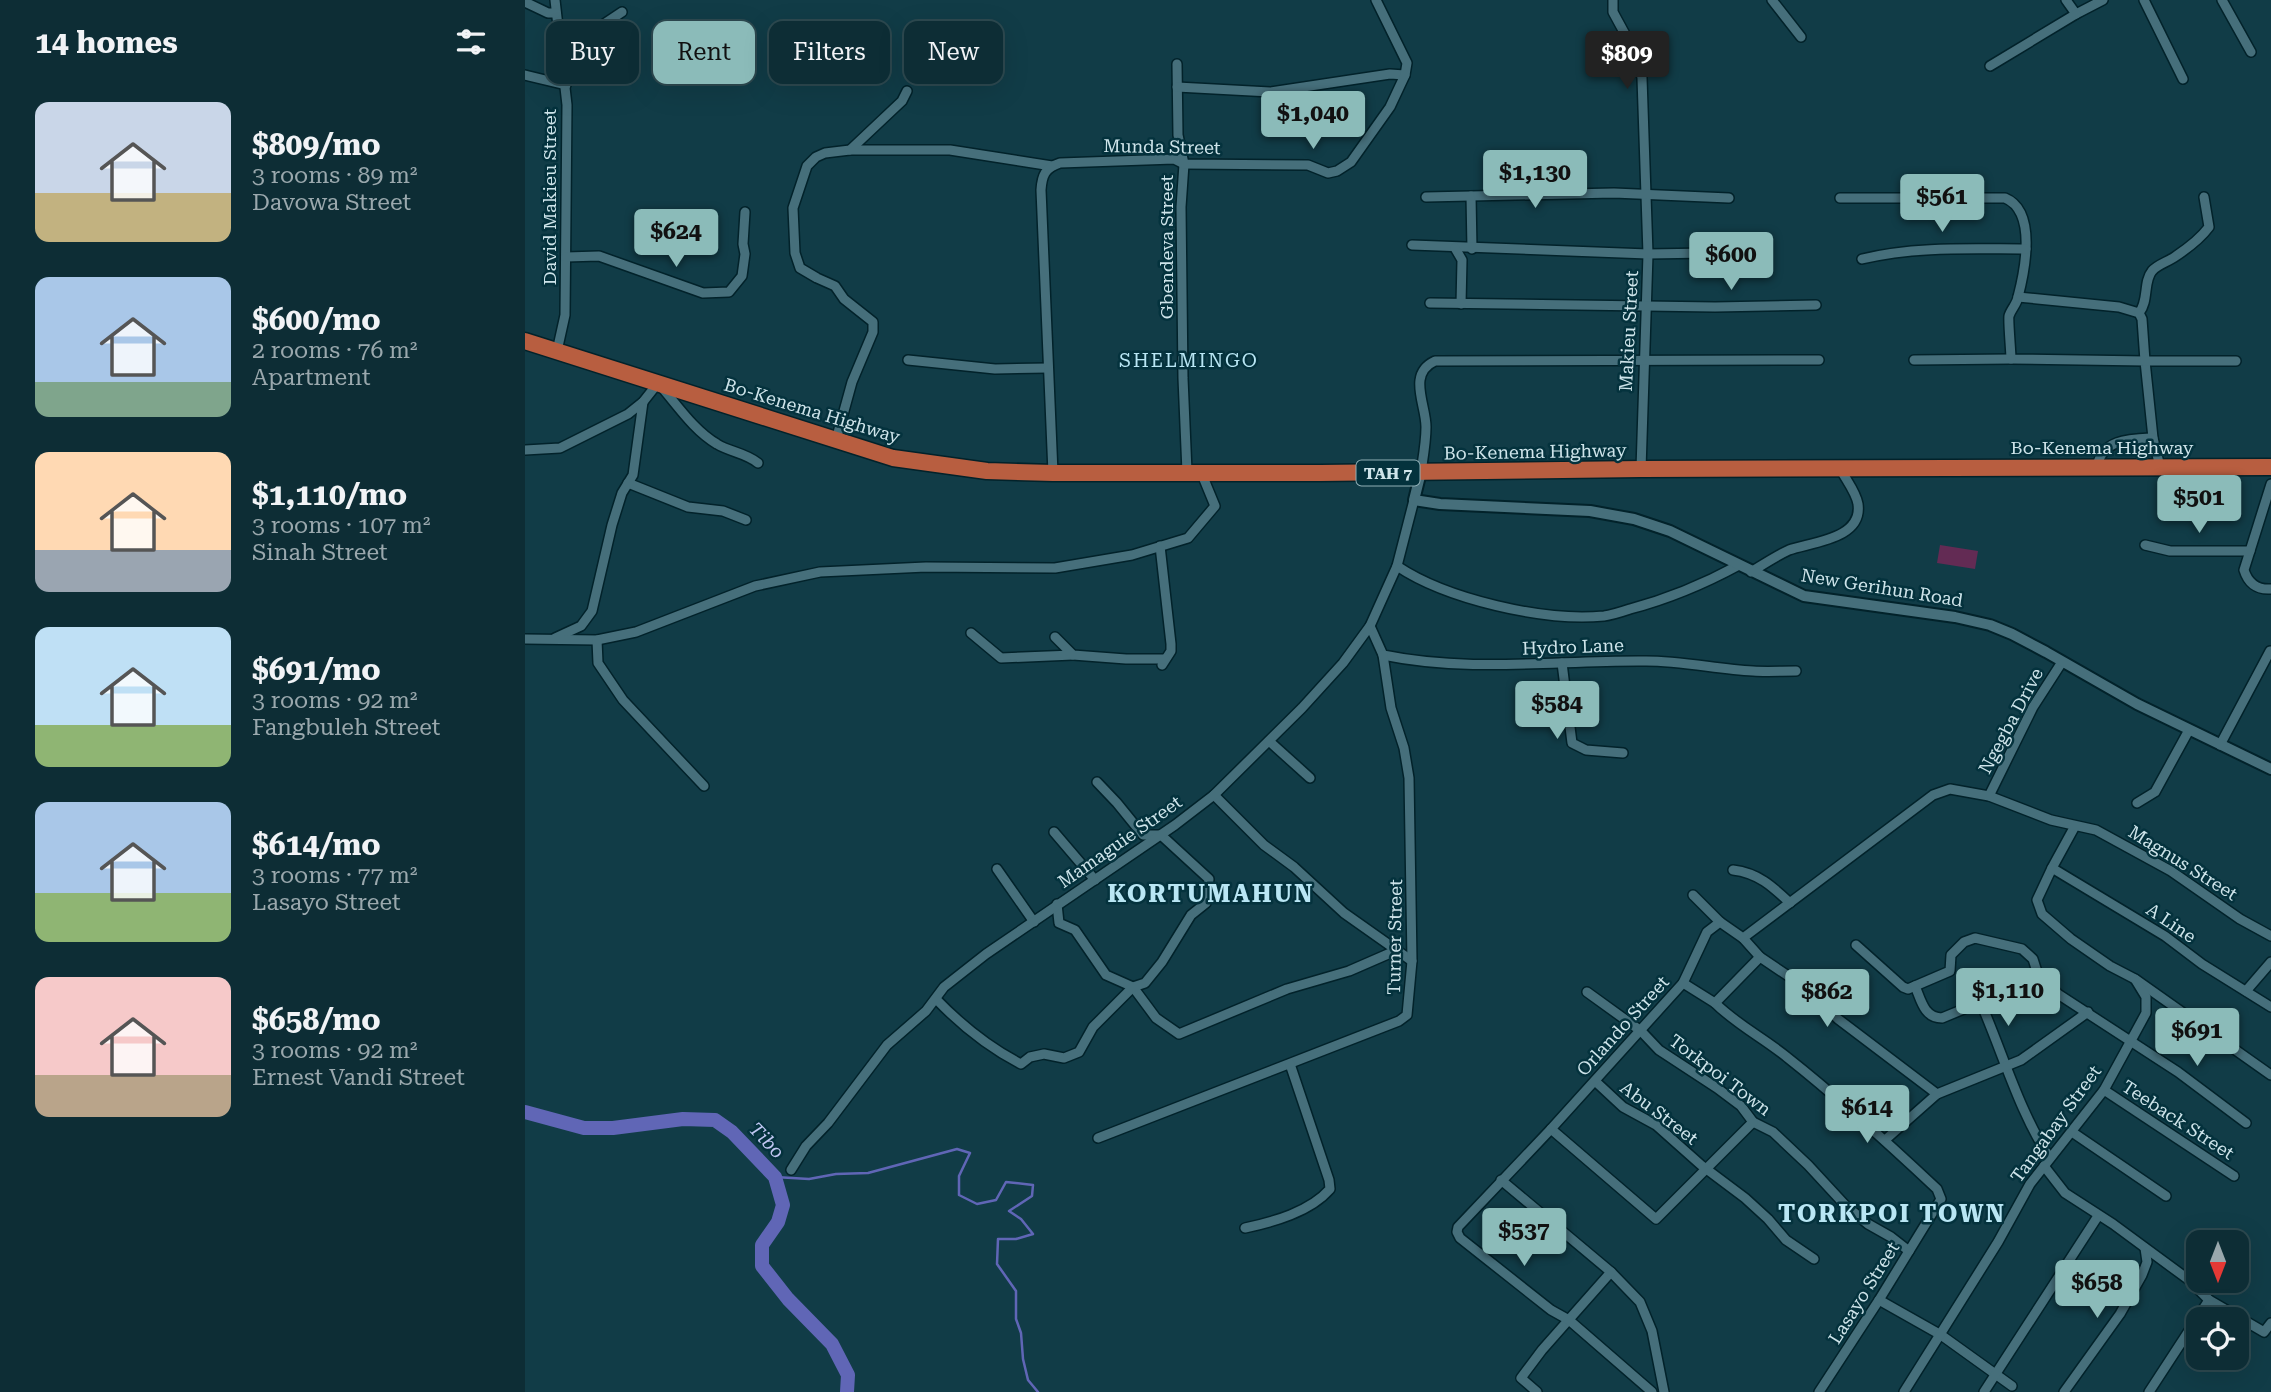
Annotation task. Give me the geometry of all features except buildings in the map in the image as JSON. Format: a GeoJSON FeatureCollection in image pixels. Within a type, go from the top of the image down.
{"type":"FeatureCollection","features":[{"type":"Feature","properties":{"kind":"highway","name":"Bo-Kenema Highway"},"geometry":{"type":"LineString","coordinates":[[525,341],[893,458],[987,471],[1421,472],[2271,467]]}},
{"type":"Feature","properties":{"kind":"street","name":"David Makieu Street"},"geometry":{"type":"LineString","coordinates":[[555,0],[566,85],[565,315],[557,351]]}},
{"type":"Feature","properties":{"kind":"street"},"geometry":{"type":"LineString","coordinates":[[1177,87],[1270,92],[1390,74],[1405,75],[1407,63],[1375,0]]}},
{"type":"Feature","properties":{"kind":"street","name":"Makieu Street"},"geometry":{"type":"LineString","coordinates":[[1613,0],[1613,12],[1637,58],[1642,78],[1648,254],[1641,469]]}},
{"type":"Feature","properties":{"kind":"street"},"geometry":{"type":"LineString","coordinates":[[1772,0],[1801,37]]}},
{"type":"Feature","properties":{"kind":"street"},"geometry":{"type":"LineString","coordinates":[[2066,0],[2076,14]]}},
{"type":"Feature","properties":{"kind":"street"},"geometry":{"type":"LineString","coordinates":[[1990,66],[2103,0]]}},
{"type":"Feature","properties":{"kind":"street"},"geometry":{"type":"LineString","coordinates":[[2144,0],[2183,79]]}},
{"type":"Feature","properties":{"kind":"street"},"geometry":{"type":"LineString","coordinates":[[2222,0],[2251,52]]}},
{"type":"Feature","properties":{"kind":"street"},"geometry":{"type":"LineString","coordinates":[[525,2],[548,13],[556,13]]}},
{"type":"Feature","properties":{"kind":"street"},"geometry":{"type":"LineString","coordinates":[[525,75],[566,85],[580,40],[622,12]]}},
{"type":"Feature","properties":{"kind":"street","name":"Gbendeva Street"},"geometry":{"type":"LineString","coordinates":[[1177,64],[1178,135],[1184,164],[1181,207],[1183,378],[1194,472]]}},
{"type":"Feature","properties":{"kind":"street","name":"Munda Street"},"geometry":{"type":"LineString","coordinates":[[836,440],[852,382],[873,332],[873,322],[844,299],[835,286],[803,271],[795,253],[793,208],[807,166],[816,157],[825,153],[850,150],[950,150],[1052,166],[1073,162],[1174,159],[1184,164],[1308,165],[1328,173],[1351,162],[1389,107],[1405,75]]}},
{"type":"Feature","properties":{"kind":"street"},"geometry":{"type":"LineString","coordinates":[[850,150],[902,101],[907,91]]}},
{"type":"Feature","properties":{"kind":"street"},"geometry":{"type":"LineString","coordinates":[[1052,166],[1044,174],[1041,190],[1053,473]]}},
{"type":"Feature","properties":{"kind":"street"},"geometry":{"type":"LineString","coordinates":[[1426,197],[1614,193],[1729,198]]}},
{"type":"Feature","properties":{"kind":"street"},"geometry":{"type":"LineString","coordinates":[[1471,196],[1472,248]]}},
{"type":"Feature","properties":{"kind":"street"},"geometry":{"type":"LineString","coordinates":[[2139,313],[2143,307],[2149,276],[2154,268],[2175,257],[2202,237],[2209,227],[2204,197]]}},
{"type":"Feature","properties":{"kind":"street"},"geometry":{"type":"LineString","coordinates":[[1840,198],[2005,198],[2014,202],[2022,211],[2026,249],[2018,297],[2009,317],[2011,359]]}},
{"type":"Feature","properties":{"kind":"street"},"geometry":{"type":"LineString","coordinates":[[566,257],[599,256],[703,293],[729,292],[742,276],[745,212]]}},
{"type":"Feature","properties":{"kind":"street"},"geometry":{"type":"LineString","coordinates":[[1412,245],[1648,254],[1767,252]]}},
{"type":"Feature","properties":{"kind":"street"},"geometry":{"type":"LineString","coordinates":[[1455,248],[1462,260],[1461,304]]}},
{"type":"Feature","properties":{"kind":"street"},"geometry":{"type":"LineString","coordinates":[[1862,259],[1925,250],[2026,249]]}},
{"type":"Feature","properties":{"kind":"street"},"geometry":{"type":"LineString","coordinates":[[2018,297],[2119,307],[2139,313],[2142,319],[2153,438],[2160,467]]}},
{"type":"Feature","properties":{"kind":"street"},"geometry":{"type":"LineString","coordinates":[[1430,303],[1816,305]]}},
{"type":"Feature","properties":{"kind":"street"},"geometry":{"type":"LineString","coordinates":[[908,360],[995,369],[1048,368]]}},
{"type":"Feature","properties":{"kind":"street"},"geometry":{"type":"LineString","coordinates":[[1414,500],[1421,472],[1426,425],[1421,399],[1421,372],[1426,365],[1436,361],[1819,360]]}},
{"type":"Feature","properties":{"kind":"street"},"geometry":{"type":"LineString","coordinates":[[1914,360],[2236,361]]}},
{"type":"Feature","properties":{"kind":"street"},"geometry":{"type":"LineString","coordinates":[[525,450],[560,448],[628,414],[643,402],[658,383],[693,423],[716,444],[758,463]]}},
{"type":"Feature","properties":{"kind":"street"},"geometry":{"type":"LineString","coordinates":[[550,640],[581,626],[592,611],[612,525],[622,492],[633,475],[643,402]]}},
{"type":"Feature","properties":{"kind":"street"},"geometry":{"type":"LineString","coordinates":[[2097,467],[2102,453],[2112,444],[2128,439],[2153,438]]}},
{"type":"Feature","properties":{"kind":"street"},"geometry":{"type":"LineString","coordinates":[[1751,572],[1785,552],[1833,537],[1851,528],[1857,518],[1858,503],[1841,470]]}},
{"type":"Feature","properties":{"kind":"street"},"geometry":{"type":"LineString","coordinates":[[525,639],[597,640],[636,632],[755,586],[820,572],[926,567],[1055,568],[1132,555],[1188,538],[1216,506],[1194,472]]}},
{"type":"Feature","properties":{"kind":"street"},"geometry":{"type":"LineString","coordinates":[[628,483],[688,507],[723,511],[746,520]]}},
{"type":"Feature","properties":{"kind":"street"},"geometry":{"type":"LineString","coordinates":[[2271,484],[2244,570],[2246,577],[2256,587],[2271,589]]}},
{"type":"Feature","properties":{"kind":"street","name":"New Gerihun Road"},"geometry":{"type":"LineString","coordinates":[[1414,500],[1450,505],[1590,511],[1634,519],[1670,531],[1804,596],[1955,617],[1990,625],[2012,634],[2125,698],[2271,769]]}},
{"type":"Feature","properties":{"kind":"street","name":"Mamaguie Street"},"geometry":{"type":"LineString","coordinates":[[791,1170],[806,1146],[828,1123],[887,1045],[898,1032],[926,1010],[944,987],[1057,904],[1161,835],[1214,795],[1343,663],[1370,626],[1397,566],[1414,500]]}},
{"type":"Feature","properties":{"kind":"street"},"geometry":{"type":"LineString","coordinates":[[2145,545],[2170,551],[2250,551]]}},
{"type":"Feature","properties":{"kind":"street"},"geometry":{"type":"LineString","coordinates":[[971,633],[1001,657],[1073,654],[1163,662],[1171,651],[1171,644],[1160,546]]}},
{"type":"Feature","properties":{"kind":"street"},"geometry":{"type":"LineString","coordinates":[[1397,566],[1412,576],[1455,595],[1538,613],[1604,616],[1659,601],[1739,565]]}},
{"type":"Feature","properties":{"kind":"street"},"geometry":{"type":"LineString","coordinates":[[1370,626],[1383,655]]}},
{"type":"Feature","properties":{"kind":"street"},"geometry":{"type":"LineString","coordinates":[[1055,637],[1073,654]]}},
{"type":"Feature","properties":{"kind":"street"},"geometry":{"type":"LineString","coordinates":[[597,640],[598,663],[623,701],[704,786]]}},
{"type":"Feature","properties":{"kind":"street"},"geometry":{"type":"LineString","coordinates":[[2220,745],[2270,651]]}},
{"type":"Feature","properties":{"kind":"street","name":"Hydro Lane"},"geometry":{"type":"LineString","coordinates":[[1383,655],[1415,661],[1476,664],[1663,661],[1752,671],[1796,671]]}},
{"type":"Feature","properties":{"kind":"street","name":"Turner Street"},"geometry":{"type":"LineString","coordinates":[[1098,1138],[1399,1021],[1407,1015],[1412,961],[1409,778],[1404,748],[1391,708],[1383,655]]}},
{"type":"Feature","properties":{"kind":"street","name":"Ngegba Drive"},"geometry":{"type":"LineString","coordinates":[[1989,796],[2033,707],[2061,662]]}},
{"type":"Feature","properties":{"kind":"street"},"geometry":{"type":"LineString","coordinates":[[1562,663],[1572,743],[1586,750],[1623,753]]}},
{"type":"Feature","properties":{"kind":"street"},"geometry":{"type":"LineString","coordinates":[[2137,803],[2155,792],[2189,730]]}},
{"type":"Feature","properties":{"kind":"street"},"geometry":{"type":"LineString","coordinates":[[1269,741],[1311,778]]}},
{"type":"Feature","properties":{"kind":"street"},"geometry":{"type":"LineString","coordinates":[[936,999],[952,1016],[995,1051],[1021,1064],[1030,1057],[1044,1054],[1064,1058],[1079,1052],[1093,1027],[1133,987],[1145,983],[1162,962],[1191,915],[1206,903],[1209,879],[1161,835],[1143,835],[1097,782]]}},
{"type":"Feature","properties":{"kind":"street"},"geometry":{"type":"LineString","coordinates":[[1743,938],[1933,795],[1949,789],[1989,796]]}},
{"type":"Feature","properties":{"kind":"street"},"geometry":{"type":"LineString","coordinates":[[1214,795],[1263,845],[1294,867],[1343,914],[1412,961]]}},
{"type":"Feature","properties":{"kind":"street","name":"Magnus Street"},"geometry":{"type":"LineString","coordinates":[[1989,796],[2051,820],[2096,830],[2171,871],[2240,919],[2271,936]]}},
{"type":"Feature","properties":{"kind":"street"},"geometry":{"type":"LineString","coordinates":[[2075,826],[2037,900],[2042,914],[2071,939],[2110,966],[2135,979],[2271,1075]]}},
{"type":"Feature","properties":{"kind":"street"},"geometry":{"type":"LineString","coordinates":[[1054,832],[1095,880]]}},
{"type":"Feature","properties":{"kind":"street","name":"A Line"},"geometry":{"type":"LineString","coordinates":[[2052,867],[2165,936],[2202,964],[2271,1007]]}},
{"type":"Feature","properties":{"kind":"street"},"geometry":{"type":"LineString","coordinates":[[997,869],[1034,922]]}},
{"type":"Feature","properties":{"kind":"street"},"geometry":{"type":"LineString","coordinates":[[1733,870],[1764,879],[1790,902]]}},
{"type":"Feature","properties":{"kind":"street"},"geometry":{"type":"LineString","coordinates":[[1693,895],[1720,922],[1743,938],[1760,957],[1812,992],[1838,1019],[1937,1094]]}},
{"type":"Feature","properties":{"kind":"street"},"geometry":{"type":"LineString","coordinates":[[1057,904],[1059,923],[1075,930],[1106,975],[1133,987],[1156,1018],[1179,1034],[1287,989],[1349,971],[1395,951]]}},
{"type":"Feature","properties":{"kind":"street","name":"Orlando Street"},"geometry":{"type":"LineString","coordinates":[[1569,1320],[1551,1310],[1460,1238],[1458,1227],[1683,983],[1707,932],[1720,922]]}},
{"type":"Feature","properties":{"kind":"street"},"geometry":{"type":"LineString","coordinates":[[1856,945],[1907,989],[1950,971],[1951,955],[1964,942],[1975,937],[2021,949],[2033,959],[2039,978],[2058,994],[2130,1040],[2246,1123]]}},
{"type":"Feature","properties":{"kind":"street"},"geometry":{"type":"LineString","coordinates":[[1715,1003],[1760,957]]}},
{"type":"Feature","properties":{"kind":"street"},"geometry":{"type":"LineString","coordinates":[[2246,991],[2271,962]]}},
{"type":"Feature","properties":{"kind":"street"},"geometry":{"type":"LineString","coordinates":[[1915,986],[1927,1013],[1935,1018],[1942,1018],[2039,978]]}},
{"type":"Feature","properties":{"kind":"street","name":"Tangabay Street"},"geometry":{"type":"LineString","coordinates":[[1904,1392],[1998,1242],[2030,1184],[2104,1090],[2146,1013],[2146,997],[2135,979]]}},
{"type":"Feature","properties":{"kind":"street","name":"Lasayo Street"},"geometry":{"type":"LineString","coordinates":[[1683,983],[1787,1056],[1885,1140],[1937,1189],[1941,1199],[1819,1392]]}},
{"type":"Feature","properties":{"kind":"street","name":"Torkpoi Town"},"geometry":{"type":"LineString","coordinates":[[1587,992],[1641,1031],[1659,1050],[1717,1087],[1741,1106],[1753,1122],[1773,1132],[1852,1212],[1909,1251]]}},
{"type":"Feature","properties":{"kind":"street"},"geometry":{"type":"LineString","coordinates":[[1980,1001],[2005,1067],[2047,1162],[2065,1192],[2189,1280],[2209,1300],[2264,1332],[2271,1324]]}},
{"type":"Feature","properties":{"kind":"street"},"geometry":{"type":"LineString","coordinates":[[1885,1140],[1937,1094],[2021,1060],[2088,1012]]}},
{"type":"Feature","properties":{"kind":"street"},"geometry":{"type":"LineString","coordinates":[[1245,1228],[1275,1222],[1324,1197],[1330,1189],[1290,1064]]}},
{"type":"Feature","properties":{"kind":"street","name":"Abu Street"},"geometry":{"type":"LineString","coordinates":[[1595,1081],[1623,1107],[1656,1125],[1706,1168]]}},
{"type":"Feature","properties":{"kind":"street","name":"Teeback Street"},"geometry":{"type":"LineString","coordinates":[[2104,1090],[2234,1176]]}},
{"type":"Feature","properties":{"kind":"street","name":"Abu Street"},"geometry":{"type":"LineString","coordinates":[[1551,1129],[1656,1219],[1753,1122]]}},
{"type":"Feature","properties":{"kind":"street"},"geometry":{"type":"LineString","coordinates":[[2072,1132],[2166,1196]]}},
{"type":"Feature","properties":{"kind":"street"},"geometry":{"type":"LineString","coordinates":[[1706,1168],[1745,1198],[1786,1240],[1814,1259]]}},
{"type":"Feature","properties":{"kind":"street"},"geometry":{"type":"LineString","coordinates":[[1501,1180],[1611,1272],[1640,1302],[1652,1331],[1664,1392]]}},
{"type":"Feature","properties":{"kind":"street"},"geometry":{"type":"LineString","coordinates":[[1984,1392],[2098,1216]]}},
{"type":"Feature","properties":{"kind":"street"},"geometry":{"type":"LineString","coordinates":[[2064,1392],[2120,1314],[2142,1275],[2147,1262],[2145,1248]]}},
{"type":"Feature","properties":{"kind":"street"},"geometry":{"type":"LineString","coordinates":[[1537,1392],[1521,1378],[1611,1272]]}},
{"type":"Feature","properties":{"kind":"street"},"geometry":{"type":"LineString","coordinates":[[1879,1300],[1941,1335],[2012,1386]]}},
{"type":"Feature","properties":{"kind":"street"},"geometry":{"type":"LineString","coordinates":[[2150,1392],[2209,1300]]}},
{"type":"Feature","properties":{"kind":"street"},"geometry":{"type":"LineString","coordinates":[[1569,1320],[1652,1392]]}},
{"type":"Feature","properties":{"kind":"shaded area"},"geometry":{"type":"Polygon","coordinates":[[[1940,545],[1978,551],[1975,569],[1937,563],[1940,545]]]}},
{"type":"Feature","properties":{"kind":"waterway","name":"Tibo"},"geometry":{"type":"LineString","coordinates":[[525,1112],[584,1128],[613,1128],[683,1119],[715,1120],[732,1132],[775,1177],[783,1205],[778,1222],[762,1245],[762,1266],[788,1299],[832,1344],[848,1375],[847,1392]]}},
{"type":"Feature","properties":{"kind":"waterway"},"geometry":{"type":"LineString","coordinates":[[775,1177],[809,1179],[836,1174],[868,1173],[957,1149],[970,1153],[959,1176],[959,1195],[977,1204],[996,1200],[1006,1182],[1033,1185],[1032,1196],[1009,1211],[1021,1219],[1033,1234],[1016,1239],[998,1239],[997,1264],[1016,1291],[1016,1319],[1021,1333],[1023,1359],[1028,1380],[1038,1392]]}},
{"type":"Feature","properties":{"kind":"district","name":"SHELMINGO"},"geometry":{"type":"Point","coordinates":[1189,360]}},
{"type":"Feature","properties":{"kind":"district","name":"KORTUMAHUN"},"geometry":{"type":"Point","coordinates":[1211,894]}},
{"type":"Feature","properties":{"kind":"district","name":"TORKPOI TOWN"},"geometry":{"type":"Point","coordinates":[1892,1214]}}]}
